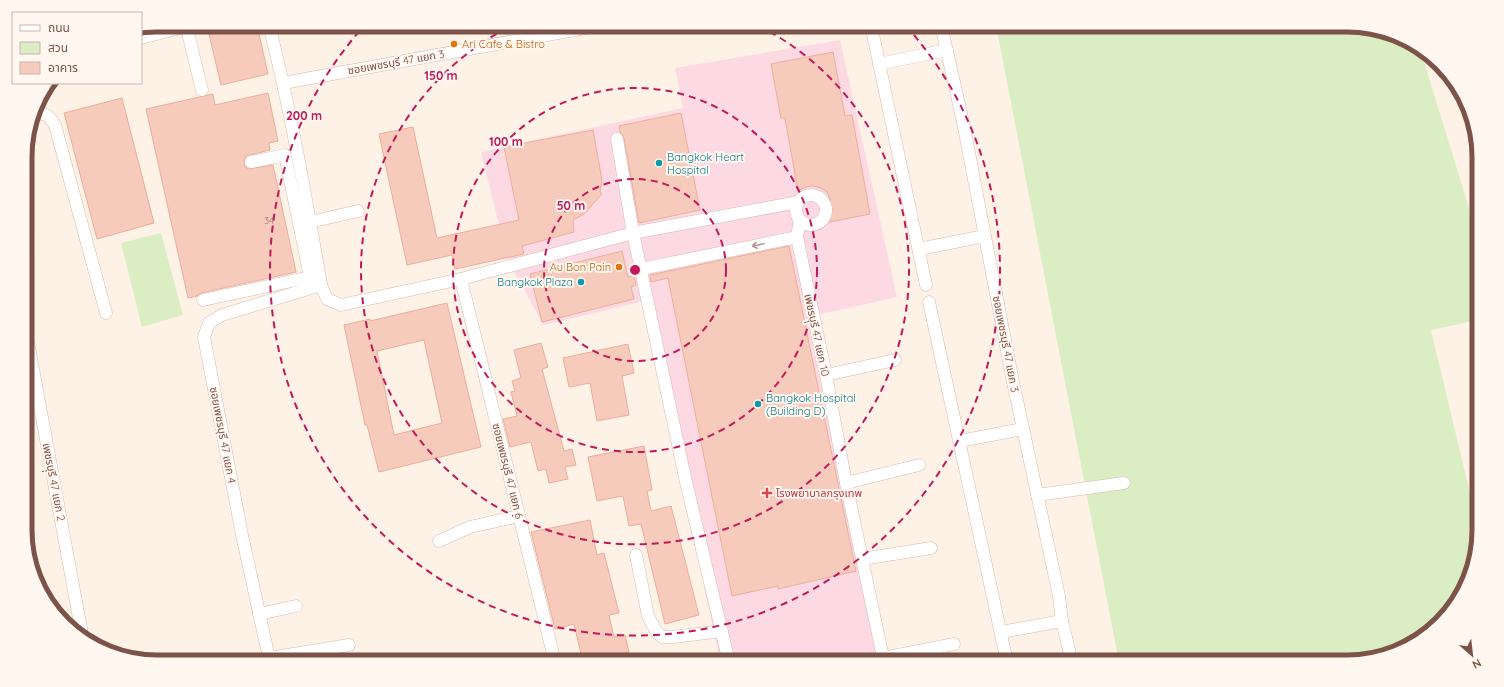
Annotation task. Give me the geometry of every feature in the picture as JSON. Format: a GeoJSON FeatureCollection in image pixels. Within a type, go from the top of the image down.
{"type":"FeatureCollection","features":[{"type":"Feature","properties":{"kind":"street"},"geometry":{"type":"LineString","coordinates":[[142,38],[162,32]]}},
{"type":"Feature","properties":{"kind":"street"},"geometry":{"type":"LineString","coordinates":[[184,32],[202,90]]}},
{"type":"Feature","properties":{"kind":"street"},"geometry":{"type":"LineString","coordinates":[[271,32],[283,83],[306,218],[321,285],[327,299],[341,305],[461,279],[633,233],[798,202],[806,196],[811,195],[820,198],[825,207],[824,216],[818,223],[808,224],[800,220],[796,211],[798,202]]}},
{"type":"Feature","properties":{"kind":"street","name":"ซอยเพชรบุรี 47 แยก 3"},"geometry":{"type":"LineString","coordinates":[[283,83],[564,32]]}},
{"type":"Feature","properties":{"kind":"street"},"geometry":{"type":"LineString","coordinates":[[872,32],[926,285]]}},
{"type":"Feature","properties":{"kind":"street","name":"ซอยเพชรบุรี 47 แยก 3"},"geometry":{"type":"LineString","coordinates":[[943,32],[963,122],[1023,429],[1070,655]]}},
{"type":"Feature","properties":{"kind":"street"},"geometry":{"type":"LineString","coordinates":[[879,64],[947,50]]}},
{"type":"Feature","properties":{"kind":"street"},"geometry":{"type":"LineString","coordinates":[[40,113],[49,116],[55,124],[106,313]]}},
{"type":"Feature","properties":{"kind":"street"},"geometry":{"type":"LineString","coordinates":[[617,139],[633,233],[686,482],[727,655]]}},
{"type":"Feature","properties":{"kind":"street"},"geometry":{"type":"LineString","coordinates":[[203,300],[310,277],[306,218],[285,155],[251,162]]}},
{"type":"Feature","properties":{"kind":"street"},"geometry":{"type":"LineString","coordinates":[[306,218],[358,211]]}},
{"type":"Feature","properties":{"kind":"street","name":"เพชรบุุรี 47 แยก 10"},"geometry":{"type":"LineString","coordinates":[[800,220],[797,237],[826,375],[846,483],[883,655]]}},
{"type":"Feature","properties":{"kind":"street"},"geometry":{"type":"LineString","coordinates":[[919,249],[985,236]]}},
{"type":"Feature","properties":{"kind":"street"},"geometry":{"type":"LineString","coordinates":[[641,269],[797,237]]}},
{"type":"Feature","properties":{"kind":"street","name":"ซอยเพชรบุรี 47 แยก 6"},"geometry":{"type":"LineString","coordinates":[[461,279],[553,655]]}},
{"type":"Feature","properties":{"kind":"street","name":"ซอยเพชรบุรี 47 แยก 4"},"geometry":{"type":"LineString","coordinates":[[269,655],[242,535],[204,337],[209,323],[222,315],[321,285]]}},
{"type":"Feature","properties":{"kind":"street"},"geometry":{"type":"LineString","coordinates":[[930,302],[1006,655]]}},
{"type":"Feature","properties":{"kind":"street"},"geometry":{"type":"LineString","coordinates":[[826,375],[895,360]]}},
{"type":"Feature","properties":{"kind":"street","name":"เพชรบุุรี 47 แยก 2"},"geometry":{"type":"LineString","coordinates":[[32,363],[81,629]]}},
{"type":"Feature","properties":{"kind":"street"},"geometry":{"type":"LineString","coordinates":[[960,441],[1023,429]]}},
{"type":"Feature","properties":{"kind":"street"},"geometry":{"type":"LineString","coordinates":[[846,483],[919,465]]}},
{"type":"Feature","properties":{"kind":"street"},"geometry":{"type":"LineString","coordinates":[[1037,495],[1124,483]]}},
{"type":"Feature","properties":{"kind":"street"},"geometry":{"type":"LineString","coordinates":[[440,540],[470,527],[519,516]]}},
{"type":"Feature","properties":{"kind":"street"},"geometry":{"type":"LineString","coordinates":[[862,559],[931,548]]}},
{"type":"Feature","properties":{"kind":"street"},"geometry":{"type":"LineString","coordinates":[[636,555],[648,616],[656,631],[662,637],[722,631]]}},
{"type":"Feature","properties":{"kind":"street"},"geometry":{"type":"LineString","coordinates":[[259,614],[296,606]]}},
{"type":"Feature","properties":{"kind":"street"},"geometry":{"type":"LineString","coordinates":[[1001,632],[1062,621]]}},
{"type":"Feature","properties":{"kind":"street"},"geometry":{"type":"LineString","coordinates":[[906,655],[954,644]]}},
{"type":"Feature","properties":{"kind":"street"},"geometry":{"type":"LineString","coordinates":[[296,655],[349,645]]}},
{"type":"Feature","properties":{"kind":"shaded area","name":"โรงพยาบาลกรุงเทพ"},"geometry":{"type":"Polygon","coordinates":[[[840,40],[897,297],[813,316],[883,655],[719,655],[645,301],[543,325],[507,258],[481,152],[683,108],[675,68],[840,40]]]}},
{"type":"Feature","properties":{"kind":"green space"},"geometry":{"type":"Polygon","coordinates":[[[997,32],[1347,32],[1372,34],[1395,41],[1423,58],[1472,218],[1472,321],[1431,330],[1472,502],[1471,547],[1463,578],[1455,593],[1436,619],[1403,642],[1372,653],[1356,655],[1118,655],[997,32]]]}},
{"type":"Feature","properties":{"kind":"green space"},"geometry":{"type":"Polygon","coordinates":[[[161,233],[183,315],[142,327],[121,243],[161,233]]]}},
{"type":"Feature","properties":{"kind":"building"},"geometry":{"type":"Polygon","coordinates":[[[208,32],[259,32],[268,74],[221,85],[208,32]]]}},
{"type":"Feature","properties":{"kind":"building"},"geometry":{"type":"Polygon","coordinates":[[[833,52],[845,116],[852,115],[870,214],[825,223],[831,206],[827,192],[821,188],[813,186],[806,187],[798,191],[785,118],[781,118],[771,64],[833,52]]]}},
{"type":"Feature","properties":{"kind":"building"},"geometry":{"type":"Polygon","coordinates":[[[268,93],[278,141],[269,143],[270,150],[246,156],[244,163],[245,167],[249,169],[273,165],[296,272],[201,293],[197,296],[188,298],[146,109],[213,94],[215,105],[268,93]]]}},
{"type":"Feature","properties":{"kind":"building"},"geometry":{"type":"Polygon","coordinates":[[[122,98],[154,223],[97,239],[64,113],[122,98]]]}},
{"type":"Feature","properties":{"kind":"building","name":"Bangkok Heart Hospital"},"geometry":{"type":"Polygon","coordinates":[[[681,113],[700,210],[639,223],[624,138],[620,132],[619,126],[681,113]]]}},
{"type":"Feature","properties":{"kind":"building"},"geometry":{"type":"Polygon","coordinates":[[[413,127],[437,238],[519,220],[504,147],[593,130],[602,180],[600,192],[602,194],[584,214],[573,220],[574,232],[522,246],[524,254],[455,269],[452,255],[407,265],[379,134],[413,127]]]}},
{"type":"Feature","properties":{"kind":"building","name":"Bangkok Hospital (Building D)"},"geometry":{"type":"Polygon","coordinates":[[[789,246],[856,571],[778,589],[778,586],[732,596],[668,278],[651,282],[650,275],[789,246]]]}},
{"type":"Feature","properties":{"kind":"building","name":"Bangkok Plaza"},"geometry":{"type":"Polygon","coordinates":[[[622,251],[628,277],[634,275],[636,285],[631,287],[634,299],[542,322],[530,274],[622,251]]]}},
{"type":"Feature","properties":{"kind":"building"},"geometry":{"type":"Polygon","coordinates":[[[447,303],[481,447],[379,472],[367,425],[365,425],[344,325],[370,319],[370,321],[447,303]],[[424,340],[377,351],[394,435],[442,423],[424,340]]]}},
{"type":"Feature","properties":{"kind":"building"},"geometry":{"type":"Polygon","coordinates":[[[541,343],[548,367],[542,369],[564,451],[572,449],[576,465],[565,467],[568,479],[549,483],[546,469],[538,471],[531,442],[510,447],[503,419],[517,416],[511,392],[515,391],[512,381],[521,378],[514,350],[541,343]]]}},
{"type":"Feature","properties":{"kind":"building"},"geometry":{"type":"Polygon","coordinates":[[[628,344],[634,373],[622,376],[629,415],[597,421],[590,383],[569,387],[563,358],[628,344]]]}},
{"type":"Feature","properties":{"kind":"building"},"geometry":{"type":"Polygon","coordinates":[[[644,446],[652,490],[647,491],[651,511],[671,506],[699,615],[665,624],[641,524],[629,526],[623,496],[597,501],[588,457],[644,446]]]}},
{"type":"Feature","properties":{"kind":"building"},"geometry":{"type":"Polygon","coordinates":[[[590,520],[597,555],[604,553],[619,613],[609,615],[614,637],[625,635],[629,652],[617,655],[581,655],[574,624],[555,629],[531,532],[590,520]]]}},
{"type":"Feature","properties":{"kind":"place","name":"Ari Cafe & Bistro"},"geometry":{"type":"Point","coordinates":[454,44]}},
{"type":"Feature","properties":{"kind":"place","name":"Bangkok Heart Hospital"},"geometry":{"type":"Point","coordinates":[659,163]}},
{"type":"Feature","properties":{"kind":"place","name":"Au Bon Pain"},"geometry":{"type":"Point","coordinates":[619,267]}},
{"type":"Feature","properties":{"kind":"place","name":"Bangkok Plaza"},"geometry":{"type":"Point","coordinates":[581,282]}},
{"type":"Feature","properties":{"kind":"place","name":"Bangkok Hospital (Building D)"},"geometry":{"type":"Point","coordinates":[758,404]}},
{"type":"Feature","properties":{"kind":"place","name":"โรงพยาบาลกรุงเทพ"},"geometry":{"type":"Point","coordinates":[767,493]}}]}
